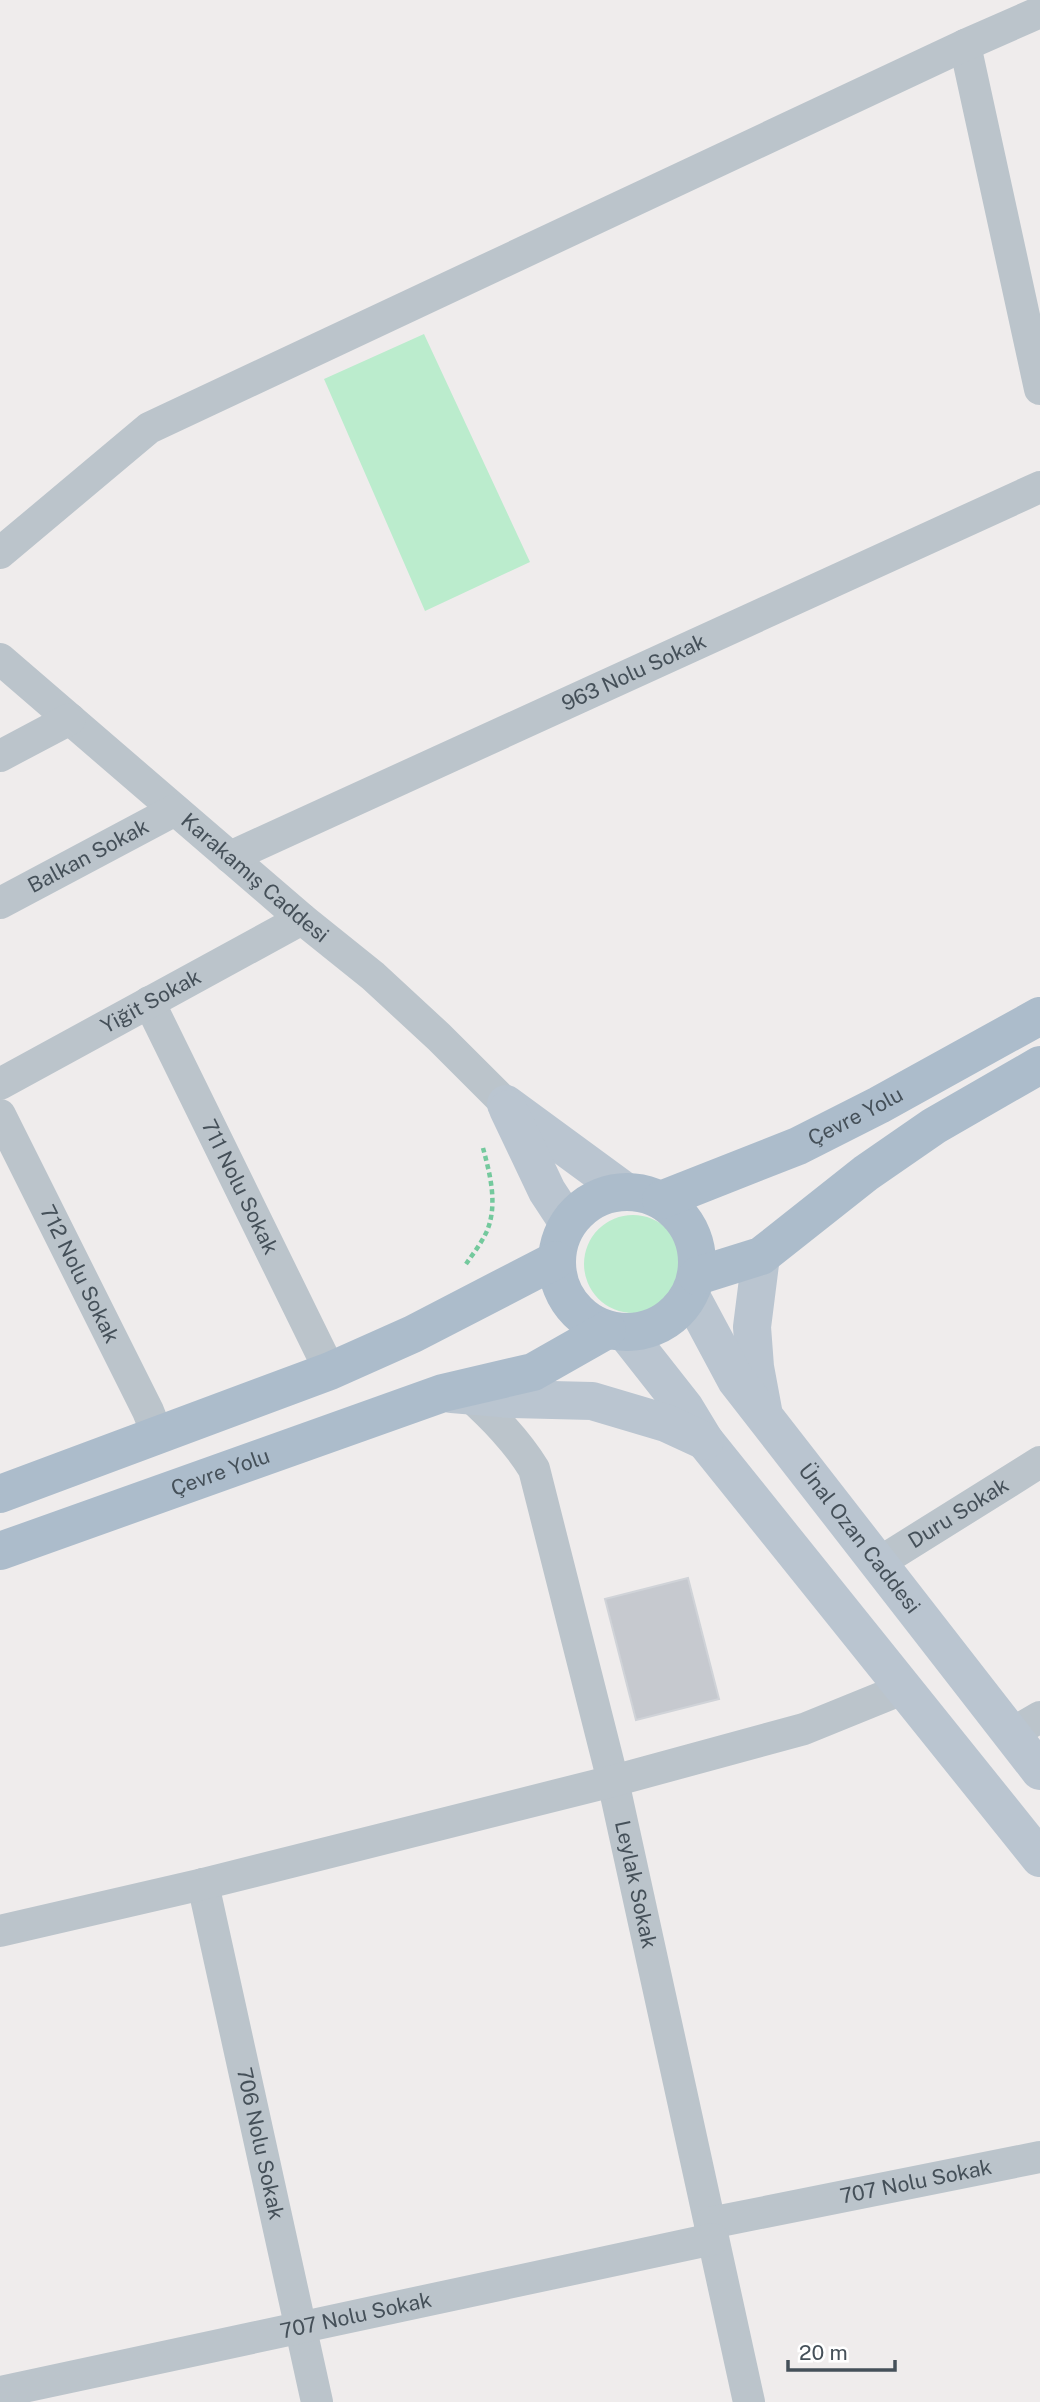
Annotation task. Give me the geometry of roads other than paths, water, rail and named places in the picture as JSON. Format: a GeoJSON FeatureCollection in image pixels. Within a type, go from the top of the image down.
{"type":"FeatureCollection","features":[{"type":"Feature","properties":{"kind":"main road","name":"Çevre Yolu"},"geometry":{"type":"LineString","coordinates":[[644,1196],[798,1146],[879,1105],[1040,1016]]}},
{"type":"Feature","properties":{"kind":"main road"},"geometry":{"type":"LineString","coordinates":[[694,1286],[761,1256],[866,1173],[923,1134],[1040,1065]]}},
{"type":"Feature","properties":{"kind":"main road"},"geometry":{"type":"LineString","coordinates":[[506,1104],[644,1196],[679,1214],[691,1232],[698,1254],[694,1286],[678,1312],[663,1324],[645,1331],[617,1331],[590,1322],[571,1306],[560,1285],[556,1260],[560,1240],[568,1223],[583,1206],[604,1195],[644,1196]]}},
{"type":"Feature","properties":{"kind":"main road"},"geometry":{"type":"LineString","coordinates":[[506,1104],[547,1191],[568,1223]]}},
{"type":"Feature","properties":{"kind":"main road"},"geometry":{"type":"LineString","coordinates":[[761,1256],[752,1327],[755,1367],[764,1416]]}},
{"type":"Feature","properties":{"kind":"main road"},"geometry":{"type":"LineString","coordinates":[[0,1494],[330,1371],[413,1334],[556,1260]]}},
{"type":"Feature","properties":{"kind":"main road","name":"Ünal Ozan Caddesi"},"geometry":{"type":"LineString","coordinates":[[694,1286],[736,1380],[877,1564],[1026,1726],[1040,1771]]}},
{"type":"Feature","properties":{"kind":"main road"},"geometry":{"type":"LineString","coordinates":[[617,1331],[685,1408],[705,1441],[1040,1858]]}},
{"type":"Feature","properties":{"kind":"main road","name":"Çevre Yolu"},"geometry":{"type":"LineString","coordinates":[[0,1551],[456,1394],[533,1373],[617,1331]]}},
{"type":"Feature","properties":{"kind":"main road"},"geometry":{"type":"LineString","coordinates":[[456,1394],[512,1399],[592,1401],[666,1423],[705,1441]]}},
{"type":"Feature","properties":{"kind":"street"},"geometry":{"type":"LineString","coordinates":[[0,553],[149,428],[1040,12]]}},
{"type":"Feature","properties":{"kind":"street"},"geometry":{"type":"LineString","coordinates":[[965,45],[1040,389]]}},
{"type":"Feature","properties":{"kind":"street","name":"963 Nolu Sokak"},"geometry":{"type":"LineString","coordinates":[[230,857],[1040,487]]}},
{"type":"Feature","properties":{"kind":"street","name":"Karakamış Caddesi"},"geometry":{"type":"LineString","coordinates":[[0,659],[302,919],[373,976],[506,1104]]}},
{"type":"Feature","properties":{"kind":"street"},"geometry":{"type":"LineString","coordinates":[[0,756],[70,719]]}},
{"type":"Feature","properties":{"kind":"street","name":"Balkan Sokak"},"geometry":{"type":"LineString","coordinates":[[0,903],[175,810]]}},
{"type":"Feature","properties":{"kind":"street","name":"Yiğit Sokak"},"geometry":{"type":"LineString","coordinates":[[0,1084],[302,919]]}},
{"type":"Feature","properties":{"kind":"street","name":"711 Nolu Sokak"},"geometry":{"type":"LineString","coordinates":[[149,1002],[330,1371]]}},
{"type":"Feature","properties":{"kind":"street","name":"712 Nolu Sokak"},"geometry":{"type":"LineString","coordinates":[[0,1115],[158,1436]]}},
{"type":"Feature","properties":{"kind":"street","name":"Leylak Sokak"},"geometry":{"type":"LineString","coordinates":[[456,1394],[500,1423],[534,1469],[612,1781],[749,2402]]}},
{"type":"Feature","properties":{"kind":"street","name":"Duru Sokak"},"geometry":{"type":"LineString","coordinates":[[877,1564],[1040,1462]]}},
{"type":"Feature","properties":{"kind":"street"},"geometry":{"type":"LineString","coordinates":[[0,1931],[203,1884],[612,1781],[804,1729],[905,1688]]}},
{"type":"Feature","properties":{"kind":"street","name":"706 Nolu Sokak"},"geometry":{"type":"LineString","coordinates":[[203,1884],[317,2402]]}},
{"type":"Feature","properties":{"kind":"street","name":"707 Nolu Sokak"},"geometry":{"type":"LineString","coordinates":[[0,2392],[301,2328],[1040,2157]]}}]}
